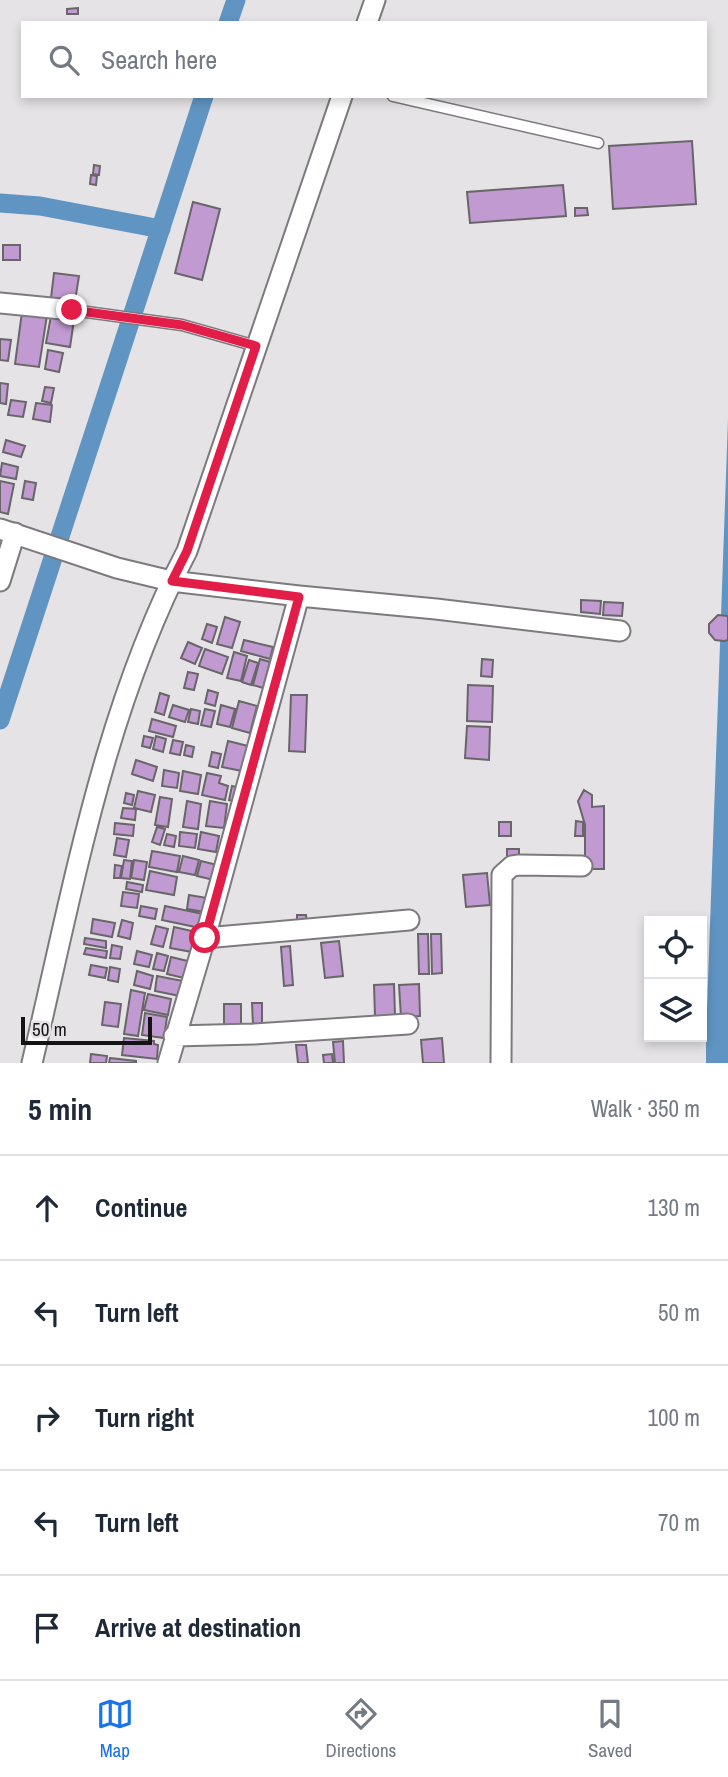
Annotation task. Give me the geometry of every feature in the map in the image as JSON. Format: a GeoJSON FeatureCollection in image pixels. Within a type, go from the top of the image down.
{"type":"FeatureCollection","features":[{"type":"Feature","properties":{"kind":"street"},"geometry":{"type":"LineString","coordinates":[[368,21],[375,0]]}},
{"type":"Feature","properties":{"kind":"street"},"geometry":{"type":"LineString","coordinates":[[32,1063],[86,834],[120,711],[172,581],[187,551],[341,98]]}},
{"type":"Feature","properties":{"kind":"street"},"geometry":{"type":"LineString","coordinates":[[0,303],[72,310]]}},
{"type":"Feature","properties":{"kind":"street"},"geometry":{"type":"LineString","coordinates":[[0,581],[7,531],[117,568],[172,581],[620,631]]}},
{"type":"Feature","properties":{"kind":"street"},"geometry":{"type":"LineString","coordinates":[[168,1063],[299,597]]}},
{"type":"Feature","properties":{"kind":"street"},"geometry":{"type":"LineString","coordinates":[[501,1063],[502,876],[507,870],[519,865],[582,866]]}},
{"type":"Feature","properties":{"kind":"street"},"geometry":{"type":"LineString","coordinates":[[205,938],[409,920]]}},
{"type":"Feature","properties":{"kind":"street"},"geometry":{"type":"LineString","coordinates":[[174,1036],[408,1024]]}},
{"type":"Feature","properties":{"kind":"lane"},"geometry":{"type":"LineString","coordinates":[[402,98],[598,143]]}},
{"type":"Feature","properties":{"kind":"lane"},"geometry":{"type":"LineString","coordinates":[[72,310],[182,325],[256,346]]}},
{"type":"Feature","properties":{"kind":"water"},"geometry":{"type":"Polygon","coordinates":[[[728,419],[728,1063],[706,1063],[728,419]]]}},
{"type":"Feature","properties":{"kind":"building"},"geometry":{"type":"Polygon","coordinates":[[[78,8],[78,14],[67,14],[67,9],[78,8]]]}},
{"type":"Feature","properties":{"kind":"building"},"geometry":{"type":"Polygon","coordinates":[[[692,141],[696,204],[613,209],[609,146],[692,141]]]}},
{"type":"Feature","properties":{"kind":"building"},"geometry":{"type":"Polygon","coordinates":[[[94,165],[100,166],[99,175],[93,174],[94,165]]]}},
{"type":"Feature","properties":{"kind":"building"},"geometry":{"type":"Polygon","coordinates":[[[91,175],[97,176],[96,185],[90,184],[91,175]]]}},
{"type":"Feature","properties":{"kind":"building"},"geometry":{"type":"Polygon","coordinates":[[[563,185],[566,216],[470,223],[467,192],[563,185]]]}},
{"type":"Feature","properties":{"kind":"building"},"geometry":{"type":"Polygon","coordinates":[[[193,202],[220,209],[202,280],[175,273],[193,202]]]}},
{"type":"Feature","properties":{"kind":"building"},"geometry":{"type":"Polygon","coordinates":[[[575,208],[587,208],[588,215],[575,216],[575,208]]]}},
{"type":"Feature","properties":{"kind":"building"},"geometry":{"type":"Polygon","coordinates":[[[3,245],[20,245],[20,260],[3,260],[3,245]]]}},
{"type":"Feature","properties":{"kind":"building"},"geometry":{"type":"Polygon","coordinates":[[[54,273],[79,276],[75,301],[51,298],[54,273]]]}},
{"type":"Feature","properties":{"kind":"building"},"geometry":{"type":"Polygon","coordinates":[[[22,312],[47,315],[39,367],[15,364],[22,312]]]}},
{"type":"Feature","properties":{"kind":"building"},"geometry":{"type":"Polygon","coordinates":[[[51,316],[74,320],[70,347],[46,343],[51,316]]]}},
{"type":"Feature","properties":{"kind":"building"},"geometry":{"type":"Polygon","coordinates":[[[0,339],[11,340],[8,361],[0,360],[0,339]]]}},
{"type":"Feature","properties":{"kind":"building"},"geometry":{"type":"Polygon","coordinates":[[[48,350],[63,353],[59,372],[45,369],[48,350]]]}},
{"type":"Feature","properties":{"kind":"building"},"geometry":{"type":"Polygon","coordinates":[[[0,383],[8,384],[6,404],[0,403],[0,383]]]}},
{"type":"Feature","properties":{"kind":"building"},"geometry":{"type":"Polygon","coordinates":[[[45,387],[54,388],[51,403],[42,401],[45,387]]]}},
{"type":"Feature","properties":{"kind":"building"},"geometry":{"type":"Polygon","coordinates":[[[11,400],[26,402],[23,417],[8,415],[11,400]]]}},
{"type":"Feature","properties":{"kind":"building"},"geometry":{"type":"Polygon","coordinates":[[[36,403],[52,405],[50,422],[33,419],[36,403]]]}},
{"type":"Feature","properties":{"kind":"building"},"geometry":{"type":"Polygon","coordinates":[[[6,440],[25,446],[21,457],[3,452],[6,440]]]}},
{"type":"Feature","properties":{"kind":"building"},"geometry":{"type":"Polygon","coordinates":[[[2,463],[18,467],[16,479],[0,476],[2,463]]]}},
{"type":"Feature","properties":{"kind":"building"},"geometry":{"type":"Polygon","coordinates":[[[0,481],[14,484],[8,514],[0,512],[0,481]]]}},
{"type":"Feature","properties":{"kind":"building"},"geometry":{"type":"Polygon","coordinates":[[[25,481],[36,483],[33,500],[22,498],[25,481]]]}},
{"type":"Feature","properties":{"kind":"building"},"geometry":{"type":"Polygon","coordinates":[[[581,600],[601,601],[600,614],[581,612],[581,600]]]}},
{"type":"Feature","properties":{"kind":"building"},"geometry":{"type":"Polygon","coordinates":[[[604,602],[623,603],[622,616],[603,615],[604,602]]]}},
{"type":"Feature","properties":{"kind":"building"},"geometry":{"type":"Polygon","coordinates":[[[718,615],[728,616],[728,640],[715,640],[709,633],[709,624],[718,615]]]}},
{"type":"Feature","properties":{"kind":"building"},"geometry":{"type":"Polygon","coordinates":[[[225,617],[240,622],[232,648],[217,644],[225,617]]]}},
{"type":"Feature","properties":{"kind":"building"},"geometry":{"type":"Polygon","coordinates":[[[207,624],[217,627],[212,643],[202,639],[207,624]]]}},
{"type":"Feature","properties":{"kind":"building"},"geometry":{"type":"Polygon","coordinates":[[[244,640],[273,647],[270,659],[241,651],[244,640]]]}},
{"type":"Feature","properties":{"kind":"building"},"geometry":{"type":"Polygon","coordinates":[[[188,642],[202,648],[195,664],[181,658],[188,642]]]}},
{"type":"Feature","properties":{"kind":"building"},"geometry":{"type":"Polygon","coordinates":[[[205,649],[228,657],[222,674],[199,666],[205,649]]]}},
{"type":"Feature","properties":{"kind":"building"},"geometry":{"type":"Polygon","coordinates":[[[234,652],[247,656],[241,681],[227,678],[234,652]]]}},
{"type":"Feature","properties":{"kind":"building"},"geometry":{"type":"Polygon","coordinates":[[[260,659],[270,662],[263,688],[253,685],[260,659]]]}},
{"type":"Feature","properties":{"kind":"building"},"geometry":{"type":"Polygon","coordinates":[[[482,659],[493,660],[492,677],[481,676],[482,659]]]}},
{"type":"Feature","properties":{"kind":"building"},"geometry":{"type":"Polygon","coordinates":[[[249,660],[258,663],[251,685],[242,682],[249,660]]]}},
{"type":"Feature","properties":{"kind":"building"},"geometry":{"type":"Polygon","coordinates":[[[188,672],[198,674],[194,690],[184,688],[188,672]]]}},
{"type":"Feature","properties":{"kind":"building"},"geometry":{"type":"Polygon","coordinates":[[[468,685],[493,686],[492,722],[467,721],[468,685]]]}},
{"type":"Feature","properties":{"kind":"building"},"geometry":{"type":"Polygon","coordinates":[[[208,690],[218,693],[215,706],[205,703],[208,690]]]}},
{"type":"Feature","properties":{"kind":"building"},"geometry":{"type":"Polygon","coordinates":[[[160,693],[169,696],[164,715],[155,712],[160,693]]]}},
{"type":"Feature","properties":{"kind":"building"},"geometry":{"type":"Polygon","coordinates":[[[291,695],[307,695],[305,752],[289,751],[291,695]]]}},
{"type":"Feature","properties":{"kind":"building"},"geometry":{"type":"Polygon","coordinates":[[[239,701],[257,706],[250,733],[232,728],[239,701]]]}},
{"type":"Feature","properties":{"kind":"building"},"geometry":{"type":"Polygon","coordinates":[[[173,705],[189,710],[185,722],[169,717],[173,705]]]}},
{"type":"Feature","properties":{"kind":"building"},"geometry":{"type":"Polygon","coordinates":[[[221,705],[235,709],[230,727],[217,724],[221,705]]]}},
{"type":"Feature","properties":{"kind":"building"},"geometry":{"type":"Polygon","coordinates":[[[191,709],[200,711],[198,724],[188,722],[191,709]]]}},
{"type":"Feature","properties":{"kind":"building"},"geometry":{"type":"Polygon","coordinates":[[[205,709],[215,711],[211,727],[201,725],[205,709]]]}},
{"type":"Feature","properties":{"kind":"building"},"geometry":{"type":"Polygon","coordinates":[[[152,719],[176,726],[173,737],[149,731],[152,719]]]}},
{"type":"Feature","properties":{"kind":"building"},"geometry":{"type":"Polygon","coordinates":[[[467,726],[490,727],[489,760],[465,758],[467,726]]]}},
{"type":"Feature","properties":{"kind":"building"},"geometry":{"type":"Polygon","coordinates":[[[144,736],[153,738],[150,748],[142,746],[144,736]]]}},
{"type":"Feature","properties":{"kind":"building"},"geometry":{"type":"Polygon","coordinates":[[[156,736],[166,739],[163,752],[153,749],[156,736]]]}},
{"type":"Feature","properties":{"kind":"building"},"geometry":{"type":"Polygon","coordinates":[[[173,740],[183,742],[180,755],[170,753],[173,740]]]}},
{"type":"Feature","properties":{"kind":"building"},"geometry":{"type":"Polygon","coordinates":[[[228,741],[248,746],[242,771],[222,767],[228,741]]]}},
{"type":"Feature","properties":{"kind":"building"},"geometry":{"type":"Polygon","coordinates":[[[186,745],[194,747],[192,757],[184,755],[186,745]]]}},
{"type":"Feature","properties":{"kind":"building"},"geometry":{"type":"Polygon","coordinates":[[[212,752],[221,754],[218,768],[209,766],[212,752]]]}},
{"type":"Feature","properties":{"kind":"building"},"geometry":{"type":"Polygon","coordinates":[[[136,760],[157,767],[153,781],[132,774],[136,760]]]}},
{"type":"Feature","properties":{"kind":"building"},"geometry":{"type":"Polygon","coordinates":[[[164,770],[179,773],[177,788],[162,786],[164,770]]]}},
{"type":"Feature","properties":{"kind":"building"},"geometry":{"type":"Polygon","coordinates":[[[183,771],[201,775],[198,794],[180,791],[183,771]]]}},
{"type":"Feature","properties":{"kind":"building"},"geometry":{"type":"Polygon","coordinates":[[[207,773],[221,776],[219,783],[228,786],[225,800],[202,795],[207,773]]]}},
{"type":"Feature","properties":{"kind":"building"},"geometry":{"type":"Polygon","coordinates":[[[232,786],[241,788],[237,802],[229,800],[232,786]]]}},
{"type":"Feature","properties":{"kind":"building"},"geometry":{"type":"Polygon","coordinates":[[[584,790],[592,795],[592,807],[604,806],[604,869],[585,869],[585,825],[578,801],[584,790]]]}},
{"type":"Feature","properties":{"kind":"building"},"geometry":{"type":"Polygon","coordinates":[[[138,791],[155,795],[151,812],[134,808],[138,791]]]}},
{"type":"Feature","properties":{"kind":"building"},"geometry":{"type":"Polygon","coordinates":[[[126,793],[134,795],[132,805],[124,803],[126,793]]]}},
{"type":"Feature","properties":{"kind":"building"},"geometry":{"type":"Polygon","coordinates":[[[160,797],[172,799],[168,827],[155,825],[160,797]]]}},
{"type":"Feature","properties":{"kind":"building"},"geometry":{"type":"Polygon","coordinates":[[[187,801],[201,804],[198,829],[183,827],[187,801]]]}},
{"type":"Feature","properties":{"kind":"building"},"geometry":{"type":"Polygon","coordinates":[[[210,801],[227,804],[224,828],[206,826],[210,801]]]}},
{"type":"Feature","properties":{"kind":"building"},"geometry":{"type":"Polygon","coordinates":[[[123,808],[136,809],[135,820],[121,818],[123,808]]]}},
{"type":"Feature","properties":{"kind":"building"},"geometry":{"type":"Polygon","coordinates":[[[576,821],[583,822],[583,836],[575,836],[576,821]]]}},
{"type":"Feature","properties":{"kind":"building"},"geometry":{"type":"Polygon","coordinates":[[[499,822],[511,822],[511,836],[499,836],[499,822]]]}},
{"type":"Feature","properties":{"kind":"building"},"geometry":{"type":"Polygon","coordinates":[[[115,823],[134,825],[133,836],[114,834],[115,823]]]}},
{"type":"Feature","properties":{"kind":"building"},"geometry":{"type":"Polygon","coordinates":[[[157,827],[165,829],[160,845],[152,842],[157,827]]]}},
{"type":"Feature","properties":{"kind":"building"},"geometry":{"type":"Polygon","coordinates":[[[180,832],[197,834],[195,848],[179,846],[180,832]]]}},
{"type":"Feature","properties":{"kind":"building"},"geometry":{"type":"Polygon","coordinates":[[[201,832],[219,836],[216,852],[198,849],[201,832]]]}},
{"type":"Feature","properties":{"kind":"building"},"geometry":{"type":"Polygon","coordinates":[[[167,834],[176,836],[174,847],[164,845],[167,834]]]}},
{"type":"Feature","properties":{"kind":"building"},"geometry":{"type":"Polygon","coordinates":[[[117,838],[129,840],[126,857],[114,855],[117,838]]]}},
{"type":"Feature","properties":{"kind":"building"},"geometry":{"type":"Polygon","coordinates":[[[507,849],[519,849],[519,863],[507,863],[507,849]]]}},
{"type":"Feature","properties":{"kind":"building"},"geometry":{"type":"Polygon","coordinates":[[[152,851],[180,856],[177,872],[149,867],[152,851]]]}},
{"type":"Feature","properties":{"kind":"building"},"geometry":{"type":"Polygon","coordinates":[[[183,856],[199,860],[195,875],[179,872],[183,856]]]}},
{"type":"Feature","properties":{"kind":"building"},"geometry":{"type":"Polygon","coordinates":[[[124,860],[132,861],[130,879],[121,878],[124,860]]]}},
{"type":"Feature","properties":{"kind":"building"},"geometry":{"type":"Polygon","coordinates":[[[134,860],[147,862],[144,880],[131,878],[134,860]]]}},
{"type":"Feature","properties":{"kind":"building"},"geometry":{"type":"Polygon","coordinates":[[[201,861],[217,865],[214,880],[197,876],[201,861]]]}},
{"type":"Feature","properties":{"kind":"building"},"geometry":{"type":"Polygon","coordinates":[[[115,865],[122,866],[120,878],[114,878],[115,865]]]}},
{"type":"Feature","properties":{"kind":"building"},"geometry":{"type":"Polygon","coordinates":[[[150,871],[177,877],[174,895],[146,890],[150,871]]]}},
{"type":"Feature","properties":{"kind":"building"},"geometry":{"type":"Polygon","coordinates":[[[487,873],[490,905],[466,907],[463,875],[487,873]]]}},
{"type":"Feature","properties":{"kind":"building"},"geometry":{"type":"Polygon","coordinates":[[[127,882],[143,885],[142,892],[126,889],[127,882]]]}},
{"type":"Feature","properties":{"kind":"building"},"geometry":{"type":"Polygon","coordinates":[[[123,892],[139,894],[137,908],[121,906],[123,892]]]}},
{"type":"Feature","properties":{"kind":"building"},"geometry":{"type":"Polygon","coordinates":[[[189,895],[207,898],[205,912],[187,909],[189,895]]]}},
{"type":"Feature","properties":{"kind":"building"},"geometry":{"type":"Polygon","coordinates":[[[141,906],[157,909],[155,919],[139,916],[141,906]]]}},
{"type":"Feature","properties":{"kind":"building"},"geometry":{"type":"Polygon","coordinates":[[[165,906],[203,914],[200,928],[162,920],[165,906]]]}},
{"type":"Feature","properties":{"kind":"building"},"geometry":{"type":"Polygon","coordinates":[[[297,915],[306,915],[307,924],[297,924],[297,915]]]}},
{"type":"Feature","properties":{"kind":"building"},"geometry":{"type":"Polygon","coordinates":[[[93,919],[115,923],[112,937],[91,933],[93,919]]]}},
{"type":"Feature","properties":{"kind":"building"},"geometry":{"type":"Polygon","coordinates":[[[122,920],[133,923],[130,939],[118,936],[122,920]]]}},
{"type":"Feature","properties":{"kind":"building"},"geometry":{"type":"Polygon","coordinates":[[[156,926],[168,929],[163,947],[151,944],[156,926]]]}},
{"type":"Feature","properties":{"kind":"building"},"geometry":{"type":"Polygon","coordinates":[[[174,927],[196,932],[192,952],[170,948],[174,927]]]}},
{"type":"Feature","properties":{"kind":"building"},"geometry":{"type":"Polygon","coordinates":[[[418,934],[428,934],[429,974],[419,974],[418,934]]]}},
{"type":"Feature","properties":{"kind":"building"},"geometry":{"type":"Polygon","coordinates":[[[431,934],[441,934],[442,973],[432,974],[431,934]]]}},
{"type":"Feature","properties":{"kind":"building"},"geometry":{"type":"Polygon","coordinates":[[[85,938],[106,941],[106,948],[84,944],[85,938]]]}},
{"type":"Feature","properties":{"kind":"building"},"geometry":{"type":"Polygon","coordinates":[[[339,941],[343,976],[325,978],[321,943],[339,941]]]}},
{"type":"Feature","properties":{"kind":"building"},"geometry":{"type":"Polygon","coordinates":[[[112,945],[122,947],[120,959],[110,958],[112,945]]]}},
{"type":"Feature","properties":{"kind":"building"},"geometry":{"type":"Polygon","coordinates":[[[290,946],[293,985],[284,986],[281,947],[290,946]]]}},
{"type":"Feature","properties":{"kind":"building"},"geometry":{"type":"Polygon","coordinates":[[[86,948],[107,951],[106,958],[84,954],[86,948]]]}},
{"type":"Feature","properties":{"kind":"building"},"geometry":{"type":"Polygon","coordinates":[[[137,951],[152,955],[149,967],[134,964],[137,951]]]}},
{"type":"Feature","properties":{"kind":"building"},"geometry":{"type":"Polygon","coordinates":[[[157,953],[168,956],[164,971],[153,969],[157,953]]]}},
{"type":"Feature","properties":{"kind":"building"},"geometry":{"type":"Polygon","coordinates":[[[171,957],[192,962],[188,979],[167,974],[171,957]]]}},
{"type":"Feature","properties":{"kind":"building"},"geometry":{"type":"Polygon","coordinates":[[[91,965],[107,968],[105,978],[89,975],[91,965]]]}},
{"type":"Feature","properties":{"kind":"building"},"geometry":{"type":"Polygon","coordinates":[[[110,967],[120,969],[118,982],[108,980],[110,967]]]}},
{"type":"Feature","properties":{"kind":"building"},"geometry":{"type":"Polygon","coordinates":[[[137,971],[153,976],[150,989],[134,985],[137,971]]]}},
{"type":"Feature","properties":{"kind":"building"},"geometry":{"type":"Polygon","coordinates":[[[157,976],[183,981],[180,996],[155,991],[157,976]]]}},
{"type":"Feature","properties":{"kind":"building"},"geometry":{"type":"Polygon","coordinates":[[[394,984],[395,1016],[375,1017],[374,985],[394,984]]]}},
{"type":"Feature","properties":{"kind":"building"},"geometry":{"type":"Polygon","coordinates":[[[419,984],[420,1016],[401,1017],[399,985],[419,984]]]}},
{"type":"Feature","properties":{"kind":"building"},"geometry":{"type":"Polygon","coordinates":[[[131,990],[145,993],[138,1036],[124,1034],[131,990]]]}},
{"type":"Feature","properties":{"kind":"building"},"geometry":{"type":"Polygon","coordinates":[[[148,994],[171,999],[168,1015],[144,1010],[148,994]]]}},
{"type":"Feature","properties":{"kind":"building"},"geometry":{"type":"Polygon","coordinates":[[[105,1002],[121,1004],[118,1027],[102,1025],[105,1002]]]}},
{"type":"Feature","properties":{"kind":"building"},"geometry":{"type":"Polygon","coordinates":[[[252,1003],[262,1003],[262,1026],[253,1025],[252,1003]]]}},
{"type":"Feature","properties":{"kind":"building"},"geometry":{"type":"Polygon","coordinates":[[[224,1004],[241,1004],[241,1028],[224,1027],[224,1004]]]}},
{"type":"Feature","properties":{"kind":"building"},"geometry":{"type":"Polygon","coordinates":[[[145,1013],[167,1017],[164,1038],[142,1035],[145,1013]]]}},
{"type":"Feature","properties":{"kind":"building"},"geometry":{"type":"Polygon","coordinates":[[[124,1038],[154,1041],[154,1044],[158,1045],[157,1059],[122,1055],[124,1038]]]}},
{"type":"Feature","properties":{"kind":"building"},"geometry":{"type":"Polygon","coordinates":[[[442,1038],[444,1063],[423,1063],[421,1040],[442,1038]]]}},
{"type":"Feature","properties":{"kind":"building"},"geometry":{"type":"Polygon","coordinates":[[[343,1041],[344,1063],[335,1063],[333,1042],[343,1041]]]}},
{"type":"Feature","properties":{"kind":"building"},"geometry":{"type":"Polygon","coordinates":[[[296,1045],[306,1045],[308,1063],[298,1063],[296,1045]]]}},
{"type":"Feature","properties":{"kind":"building"},"geometry":{"type":"Polygon","coordinates":[[[91,1054],[107,1056],[106,1063],[90,1063],[91,1054]]]}},
{"type":"Feature","properties":{"kind":"building"},"geometry":{"type":"Polygon","coordinates":[[[332,1054],[333,1063],[324,1063],[323,1055],[332,1054]]]}},
{"type":"Feature","properties":{"kind":"building"},"geometry":{"type":"Polygon","coordinates":[[[110,1058],[136,1061],[136,1063],[109,1063],[110,1058]]]}},
{"type":"Feature","properties":{"kind":"waterway"},"geometry":{"type":"LineString","coordinates":[[229,21],[236,0]]}},
{"type":"Feature","properties":{"kind":"waterway"},"geometry":{"type":"LineString","coordinates":[[0,720],[203,98]]}},
{"type":"Feature","properties":{"kind":"waterway"},"geometry":{"type":"LineString","coordinates":[[0,203],[40,206],[161,229]]}},
{"type":"Feature","properties":{"kind":"route"},"geometry":{"type":"LineString","coordinates":[[72,310],[182,325],[256,346],[187,551],[172,581],[299,597],[205,938]]}}]}
